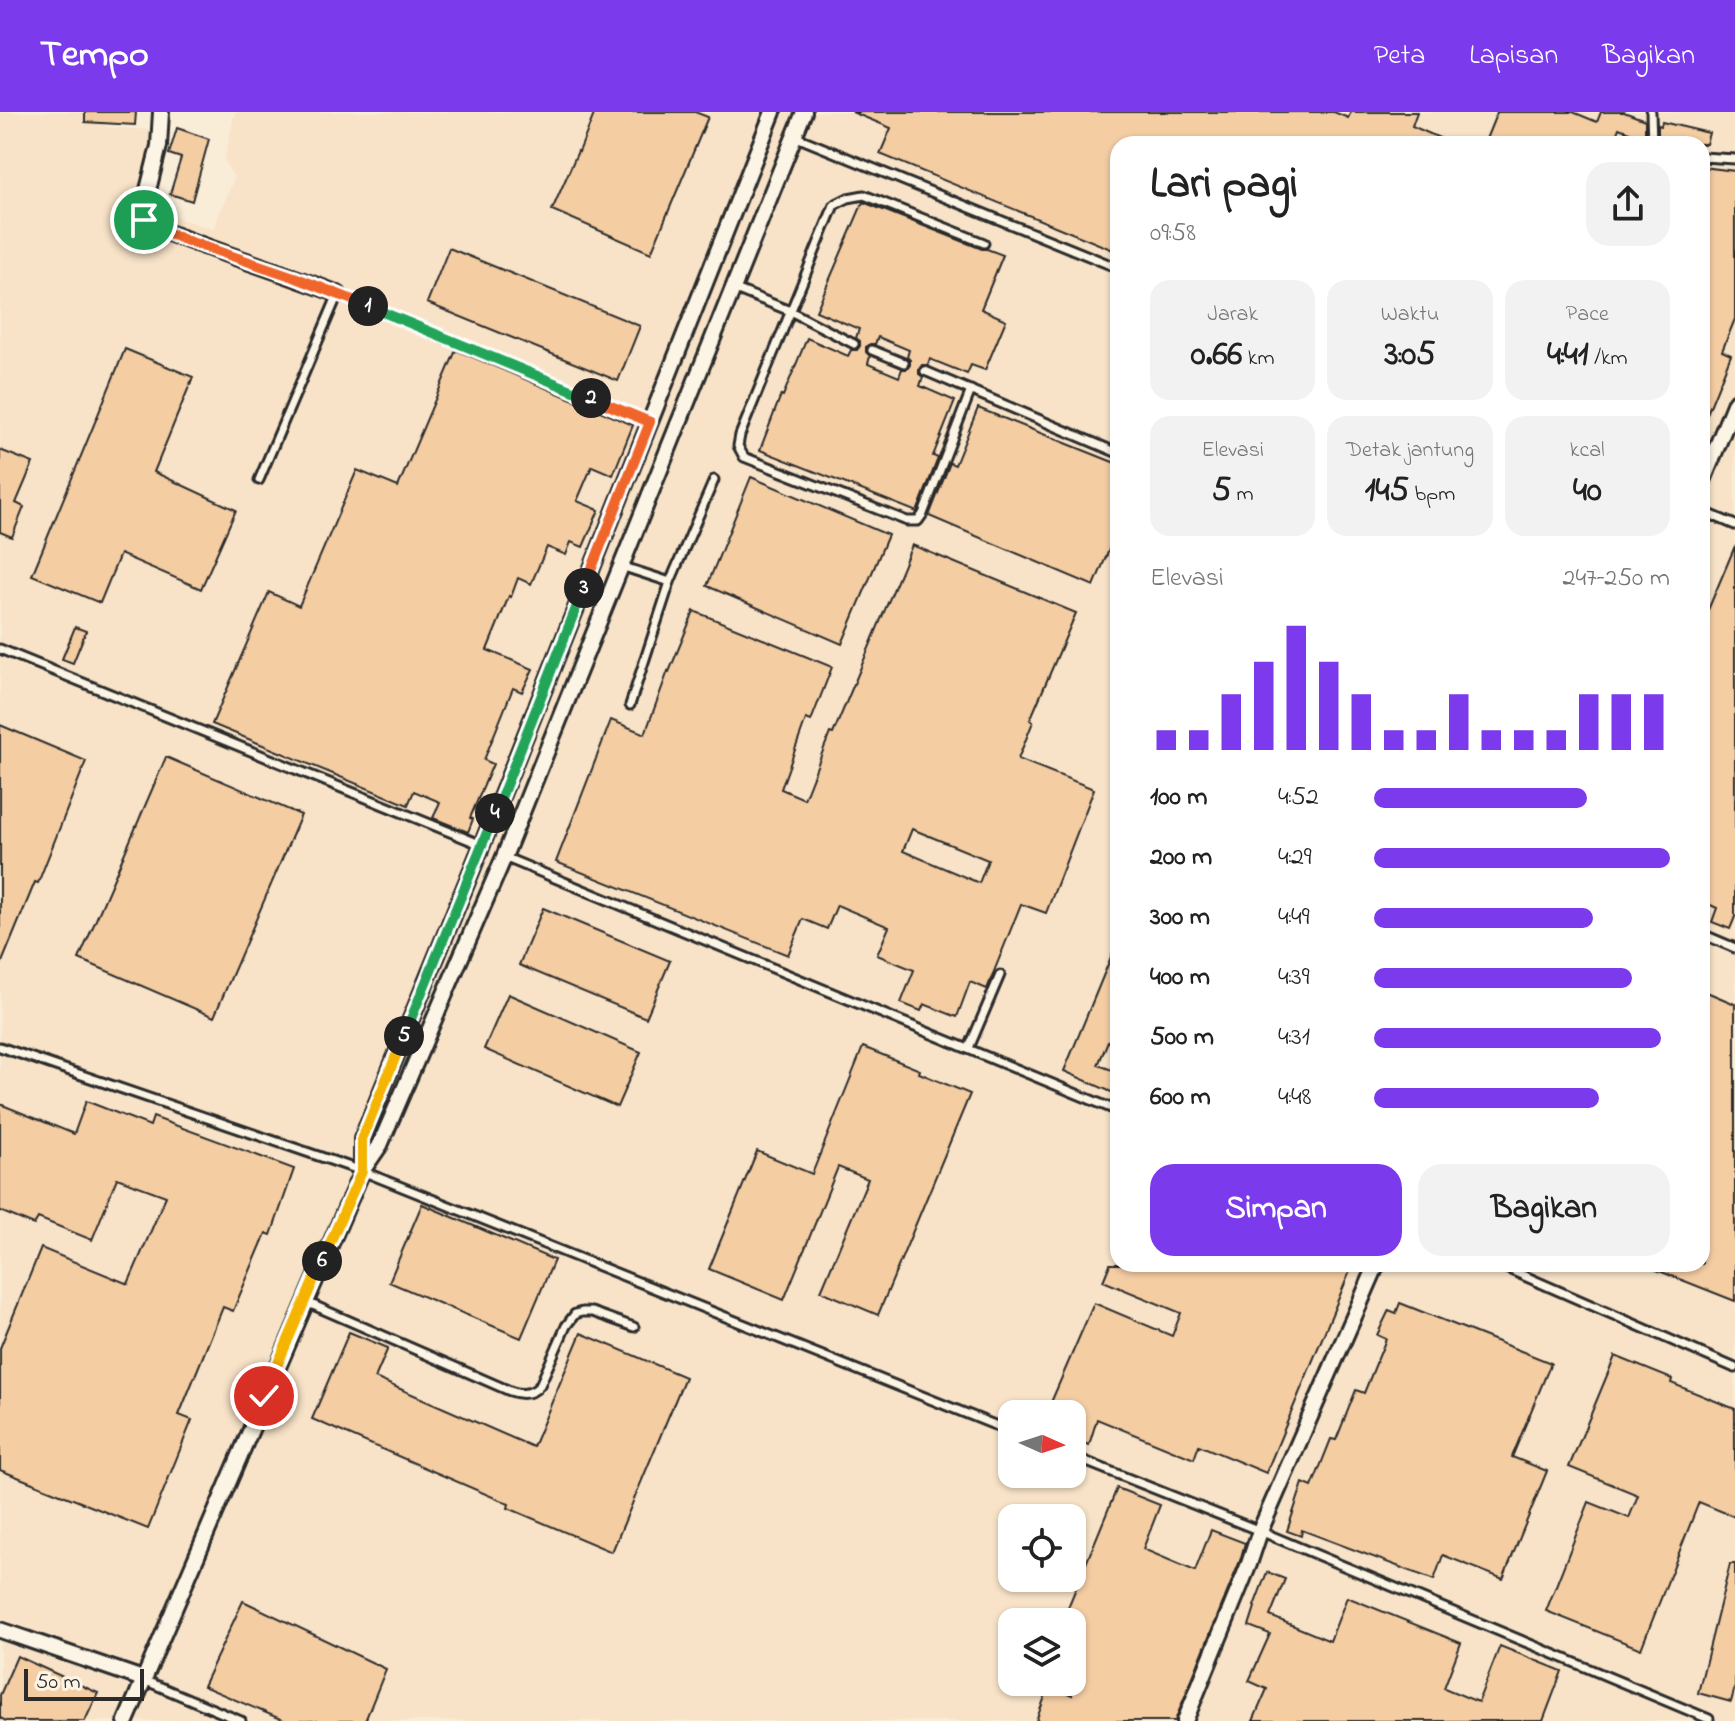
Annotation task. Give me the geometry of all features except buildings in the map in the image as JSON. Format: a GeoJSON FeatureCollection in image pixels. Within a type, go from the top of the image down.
{"type":"FeatureCollection","features":[{"type":"Feature","properties":{"kind":"street"},"geometry":{"type":"LineString","coordinates":[[161,112],[159,146],[143,210],[146,224],[338,294]]}},
{"type":"Feature","properties":{"kind":"street"},"geometry":{"type":"LineString","coordinates":[[362,1171],[362,1139],[773,112]]}},
{"type":"Feature","properties":{"kind":"street"},"geometry":{"type":"LineString","coordinates":[[126,1721],[304,1302],[362,1171],[380,1145],[504,857],[804,112]]}},
{"type":"Feature","properties":{"kind":"street"},"geometry":{"type":"LineString","coordinates":[[1710,463],[1735,402]]}},
{"type":"Feature","properties":{"kind":"street"},"geometry":{"type":"LineString","coordinates":[[1185,1721],[1260,1531],[1373,1272]]}},
{"type":"Feature","properties":{"kind":"street"},"geometry":{"type":"LineString","coordinates":[[0,1630],[143,1679]]}},
{"type":"Feature","properties":{"kind":"lane"},"geometry":{"type":"LineString","coordinates":[[1651,112],[1652,136]]}},
{"type":"Feature","properties":{"kind":"lane"},"geometry":{"type":"LineString","coordinates":[[794,136],[1110,265]]}},
{"type":"Feature","properties":{"kind":"lane"},"geometry":{"type":"LineString","coordinates":[[1710,157],[1735,159]]}},
{"type":"Feature","properties":{"kind":"lane"},"geometry":{"type":"LineString","coordinates":[[971,390],[918,521],[907,521],[744,457],[738,446],[834,205],[864,195],[984,243]]}},
{"type":"Feature","properties":{"kind":"lane"},"geometry":{"type":"LineString","coordinates":[[733,288],[790,311],[854,344]]}},
{"type":"Feature","properties":{"kind":"lane"},"geometry":{"type":"LineString","coordinates":[[259,480],[338,294],[650,422]]}},
{"type":"Feature","properties":{"kind":"lane"},"geometry":{"type":"LineString","coordinates":[[872,350],[904,363]]}},
{"type":"Feature","properties":{"kind":"lane"},"geometry":{"type":"LineString","coordinates":[[925,371],[1110,450]]}},
{"type":"Feature","properties":{"kind":"lane"},"geometry":{"type":"LineString","coordinates":[[630,705],[670,582],[714,480]]}},
{"type":"Feature","properties":{"kind":"lane"},"geometry":{"type":"LineString","coordinates":[[1710,514],[1735,525]]}},
{"type":"Feature","properties":{"kind":"lane"},"geometry":{"type":"LineString","coordinates":[[621,566],[670,582]]}},
{"type":"Feature","properties":{"kind":"lane"},"geometry":{"type":"LineString","coordinates":[[0,649],[482,845]]}},
{"type":"Feature","properties":{"kind":"lane"},"geometry":{"type":"LineString","coordinates":[[504,857],[1110,1108]]}},
{"type":"Feature","properties":{"kind":"lane"},"geometry":{"type":"LineString","coordinates":[[1710,937],[1735,948]]}},
{"type":"Feature","properties":{"kind":"lane"},"geometry":{"type":"LineString","coordinates":[[969,1048],[1000,975]]}},
{"type":"Feature","properties":{"kind":"lane"},"geometry":{"type":"LineString","coordinates":[[0,1047],[362,1171],[998,1426]]}},
{"type":"Feature","properties":{"kind":"lane"},"geometry":{"type":"LineString","coordinates":[[1515,1272],[1735,1368]]}},
{"type":"Feature","properties":{"kind":"lane"},"geometry":{"type":"LineString","coordinates":[[304,1302],[520,1394],[535,1390],[540,1385],[566,1326],[575,1314],[592,1312],[634,1327]]}},
{"type":"Feature","properties":{"kind":"lane"},"geometry":{"type":"LineString","coordinates":[[1086,1462],[1709,1719]]}},
{"type":"Feature","properties":{"kind":"lane"},"geometry":{"type":"LineString","coordinates":[[143,1679],[241,1721]]}},
{"type":"Feature","properties":{"kind":"shaded area"},"geometry":{"type":"Polygon","coordinates":[[[0,112],[105,112],[105,127],[155,130],[139,206],[213,229],[234,178],[224,160],[235,112],[1735,112],[1735,1721],[0,1721],[0,112]]]}},
{"type":"Feature","properties":{"kind":"route"},"geometry":{"type":"LineString","coordinates":[[144,220],[146,224],[185,240],[338,294],[650,422],[362,1139],[362,1171],[264,1396]]}}]}
